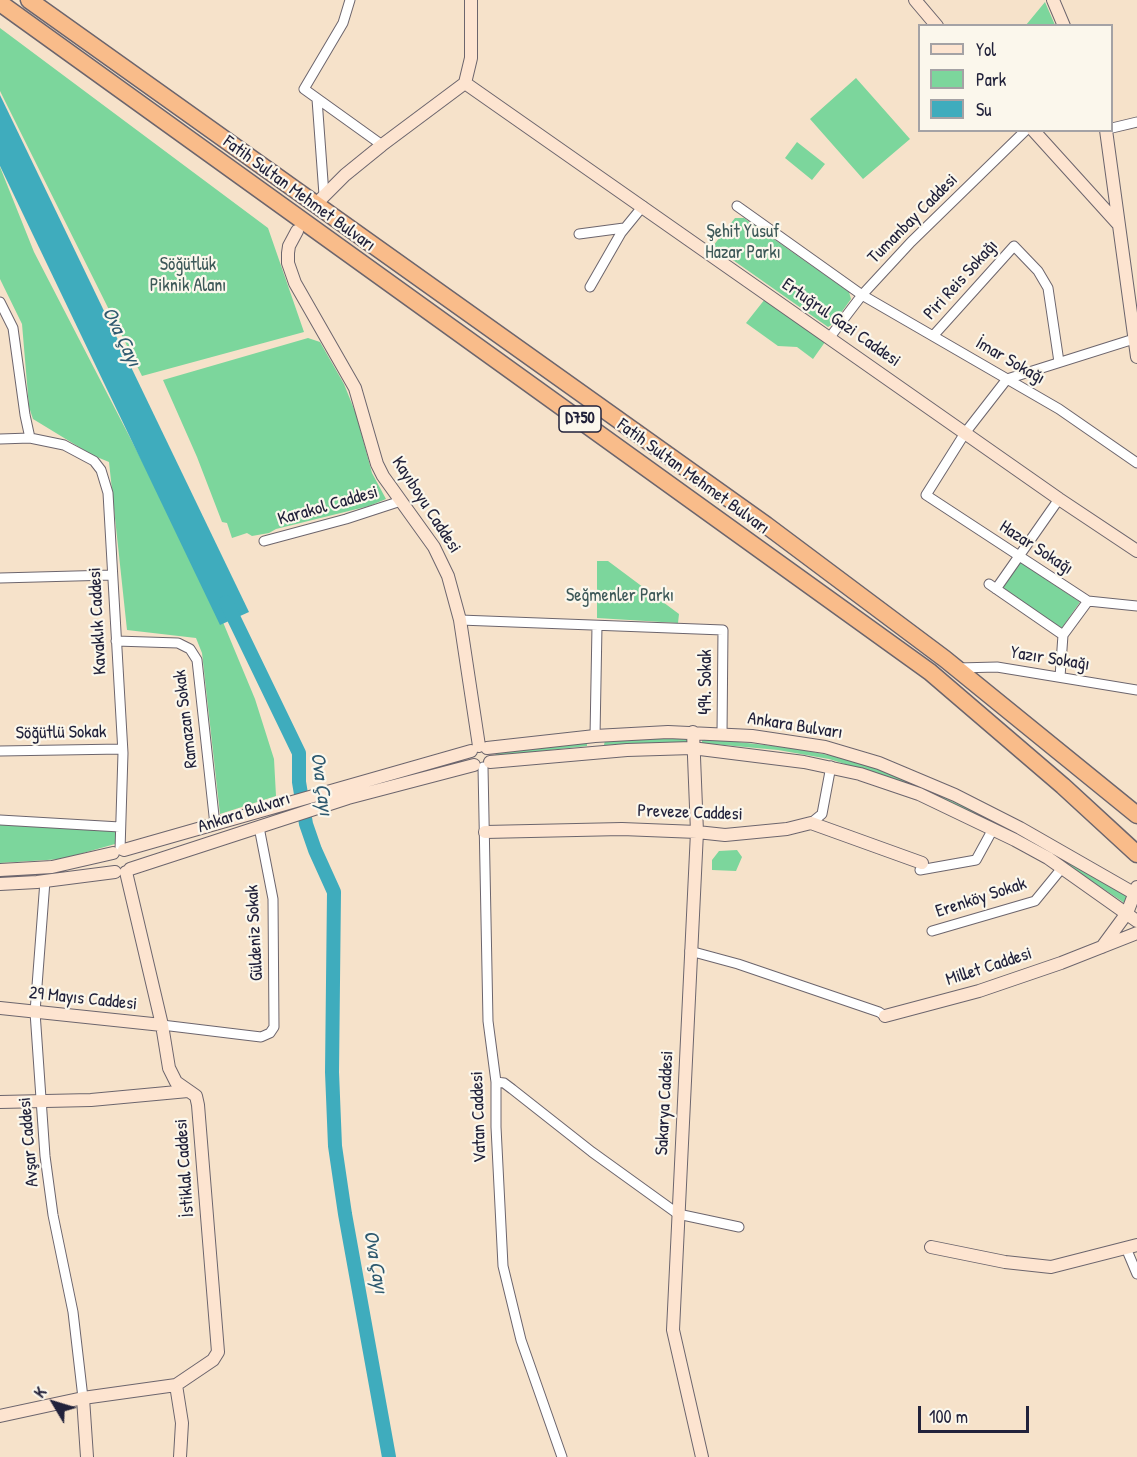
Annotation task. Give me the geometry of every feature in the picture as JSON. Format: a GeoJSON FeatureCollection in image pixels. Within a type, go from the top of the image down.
{"type":"FeatureCollection","features":[{"type":"Feature","properties":{"kind":"highway","name":"Fatih Sultan Mehmet Bulvarı"},"geometry":{"type":"LineString","coordinates":[[29,0],[766,525],[956,669],[1137,816]]}},
{"type":"Feature","properties":{"kind":"highway","name":"Fatih Sultan Mehmet Bulvarı"},"geometry":{"type":"LineString","coordinates":[[2,5],[930,672],[1063,786],[1137,854]]}},
{"type":"Feature","properties":{"kind":"street"},"geometry":{"type":"LineString","coordinates":[[350,0],[343,23],[304,90],[382,145]]}},
{"type":"Feature","properties":{"kind":"street"},"geometry":{"type":"LineString","coordinates":[[322,197],[382,145],[465,83],[471,58],[471,0]]}},
{"type":"Feature","properties":{"kind":"street"},"geometry":{"type":"LineString","coordinates":[[915,0],[935,24]]}},
{"type":"Feature","properties":{"kind":"street"},"geometry":{"type":"LineString","coordinates":[[1053,0],[1063,24]]}},
{"type":"Feature","properties":{"kind":"street","name":"Ertuğrul Gazi Caddesi"},"geometry":{"type":"LineString","coordinates":[[465,83],[644,206],[1059,499],[1137,551]]}},
{"type":"Feature","properties":{"kind":"street"},"geometry":{"type":"LineString","coordinates":[[317,99],[322,197]]}},
{"type":"Feature","properties":{"kind":"street"},"geometry":{"type":"LineString","coordinates":[[1113,128],[1137,122]]}},
{"type":"Feature","properties":{"kind":"street","name":"Tumanbay Caddesi"},"geometry":{"type":"LineString","coordinates":[[830,337],[862,295],[911,242],[1024,132]]}},
{"type":"Feature","properties":{"kind":"street"},"geometry":{"type":"LineString","coordinates":[[1035,132],[1120,225]]}},
{"type":"Feature","properties":{"kind":"street"},"geometry":{"type":"LineString","coordinates":[[1106,132],[1137,357]]}},
{"type":"Feature","properties":{"kind":"street"},"geometry":{"type":"LineString","coordinates":[[590,287],[624,228],[644,206]]}},
{"type":"Feature","properties":{"kind":"street","name":"İmar Sokağı"},"geometry":{"type":"LineString","coordinates":[[737,206],[862,295],[1059,409],[1137,464]]}},
{"type":"Feature","properties":{"kind":"street"},"geometry":{"type":"LineString","coordinates":[[579,234],[624,228]]}},
{"type":"Feature","properties":{"kind":"street","name":"Kayıboyu Caddesi"},"geometry":{"type":"LineString","coordinates":[[297,231],[289,246],[288,263],[291,273],[355,388],[377,464],[388,484],[434,547],[443,563],[453,591],[460,620],[479,748]]}},
{"type":"Feature","properties":{"kind":"street","name":"Piri Reis Sokağı"},"geometry":{"type":"LineString","coordinates":[[933,336],[1014,246],[1038,271],[1048,288],[1059,362]]}},
{"type":"Feature","properties":{"kind":"street"},"geometry":{"type":"LineString","coordinates":[[0,302],[13,328],[30,438]]}},
{"type":"Feature","properties":{"kind":"street"},"geometry":{"type":"LineString","coordinates":[[965,433],[1007,379],[1136,338]]}},
{"type":"Feature","properties":{"kind":"street","name":"Hazar Sokağı"},"geometry":{"type":"LineString","coordinates":[[965,433],[926,495],[1088,601],[1137,606]]}},
{"type":"Feature","properties":{"kind":"street","name":"Kavaklık Caddesi"},"geometry":{"type":"LineString","coordinates":[[0,439],[30,438],[64,445],[94,461],[101,470],[108,493],[122,749],[119,851]]}},
{"type":"Feature","properties":{"kind":"street"},"geometry":{"type":"LineString","coordinates":[[1059,499],[1019,557],[993,586],[1063,635]]}},
{"type":"Feature","properties":{"kind":"street","name":"Karakol Caddesi"},"geometry":{"type":"LineString","coordinates":[[264,542],[401,501]]}},
{"type":"Feature","properties":{"kind":"street"},"geometry":{"type":"LineString","coordinates":[[0,578],[111,575]]}},
{"type":"Feature","properties":{"kind":"street"},"geometry":{"type":"LineString","coordinates":[[1060,677],[1063,635],[1088,601]]}},
{"type":"Feature","properties":{"kind":"street"},"geometry":{"type":"LineString","coordinates":[[460,620],[597,626],[594,752]]}},
{"type":"Feature","properties":{"kind":"street","name":"494. Sokak"},"geometry":{"type":"LineString","coordinates":[[597,626],[723,630],[722,734]]}},
{"type":"Feature","properties":{"kind":"street","name":"Ramazan Sokak"},"geometry":{"type":"LineString","coordinates":[[116,641],[178,643],[190,649],[196,660],[215,825]]}},
{"type":"Feature","properties":{"kind":"street","name":"Yazır Sokağı"},"geometry":{"type":"LineString","coordinates":[[956,669],[997,667],[1137,690]]}},
{"type":"Feature","properties":{"kind":"street","name":"Ankara Bulvarı"},"geometry":{"type":"LineString","coordinates":[[0,870],[52,867],[215,825],[271,807],[346,792],[482,765],[594,752],[692,748],[831,766],[891,783],[993,828],[1062,868],[1132,917],[1137,892],[995,815],[879,763],[808,743],[693,732],[595,736],[479,748],[346,792],[273,822],[124,871],[0,884]]}},
{"type":"Feature","properties":{"kind":"street","name":"Sakarya Caddesi"},"geometry":{"type":"LineString","coordinates":[[693,732],[697,832],[673,1305],[674,1342],[690,1398],[702,1457]]}},
{"type":"Feature","properties":{"kind":"street"},"geometry":{"type":"LineString","coordinates":[[479,748],[491,753],[482,765],[470,757],[479,748]]}},
{"type":"Feature","properties":{"kind":"street","name":"Söğütlü Sokak"},"geometry":{"type":"LineString","coordinates":[[0,751],[122,749]]}},
{"type":"Feature","properties":{"kind":"street","name":"Vatan Caddesi"},"geometry":{"type":"LineString","coordinates":[[482,765],[488,1021],[496,1082],[496,1138],[503,1266],[521,1340],[562,1457]]}},
{"type":"Feature","properties":{"kind":"street"},"geometry":{"type":"LineString","coordinates":[[831,766],[822,814],[811,823],[921,867],[976,860],[993,828]]}},
{"type":"Feature","properties":{"kind":"street"},"geometry":{"type":"LineString","coordinates":[[0,820],[120,827]]}},
{"type":"Feature","properties":{"kind":"street","name":"Preveze Caddesi"},"geometry":{"type":"LineString","coordinates":[[485,832],[622,829],[697,832],[725,836],[811,823]]}},
{"type":"Feature","properties":{"kind":"street","name":"Güldeniz Sokak"},"geometry":{"type":"LineString","coordinates":[[162,1025],[258,1037],[267,1035],[274,1027],[273,898],[259,826]]}},
{"type":"Feature","properties":{"kind":"street"},"geometry":{"type":"LineString","coordinates":[[119,851],[132,858],[124,871],[109,863],[119,851]]}},
{"type":"Feature","properties":{"kind":"street","name":"Erenköy Sokak"},"geometry":{"type":"LineString","coordinates":[[932,931],[1035,901],[1062,868]]}},
{"type":"Feature","properties":{"kind":"street","name":"İstiklal Caddesi"},"geometry":{"type":"LineString","coordinates":[[124,871],[162,1025],[172,1077],[181,1087],[196,1096],[198,1105],[218,1352],[213,1360],[176,1385]]}},
{"type":"Feature","properties":{"kind":"street","name":"Avşar Caddesi"},"geometry":{"type":"LineString","coordinates":[[45,881],[35,1012],[45,1156],[53,1215],[73,1312],[83,1398]]}},
{"type":"Feature","properties":{"kind":"street"},"geometry":{"type":"LineString","coordinates":[[1105,942],[1112,913],[1109,900]]}},
{"type":"Feature","properties":{"kind":"street"},"geometry":{"type":"LineString","coordinates":[[1105,942],[1132,917]]}},
{"type":"Feature","properties":{"kind":"street","name":"Millet Caddesi"},"geometry":{"type":"LineString","coordinates":[[885,1017],[979,991],[1105,942],[1137,933]]}},
{"type":"Feature","properties":{"kind":"street"},"geometry":{"type":"LineString","coordinates":[[690,951],[738,964],[879,1012],[885,1017]]}},
{"type":"Feature","properties":{"kind":"street","name":"29 Mayıs Caddesi"},"geometry":{"type":"LineString","coordinates":[[0,1008],[162,1025]]}},
{"type":"Feature","properties":{"kind":"street"},"geometry":{"type":"LineString","coordinates":[[496,1082],[504,1083],[601,1159],[678,1214],[739,1227]]}},
{"type":"Feature","properties":{"kind":"street"},"geometry":{"type":"LineString","coordinates":[[0,1102],[91,1100],[188,1090]]}},
{"type":"Feature","properties":{"kind":"street"},"geometry":{"type":"LineString","coordinates":[[931,1247],[1015,1264],[1051,1267],[1132,1246],[1137,1274]]}},
{"type":"Feature","properties":{"kind":"street"},"geometry":{"type":"LineString","coordinates":[[0,1416],[83,1398],[176,1385],[182,1423],[180,1457]]}},
{"type":"Feature","properties":{"kind":"street"},"geometry":{"type":"LineString","coordinates":[[83,1398],[87,1457]]}},
{"type":"Feature","properties":{"kind":"green space"},"geometry":{"type":"Polygon","coordinates":[[[1045,2],[1055,24],[1027,24],[1045,2]]]}},
{"type":"Feature","properties":{"kind":"green space","name":"Söğütlük Piknik Alanı"},"geometry":{"type":"Polygon","coordinates":[[[0,28],[268,228],[304,332],[142,376],[0,91],[0,28]]]}},
{"type":"Feature","properties":{"kind":"green space"},"geometry":{"type":"Polygon","coordinates":[[[856,78],[910,139],[863,179],[810,119],[856,78]]]}},
{"type":"Feature","properties":{"kind":"green space"},"geometry":{"type":"Polygon","coordinates":[[[797,142],[825,164],[812,180],[785,158],[797,142]]]}},
{"type":"Feature","properties":{"kind":"green space"},"geometry":{"type":"Polygon","coordinates":[[[0,167],[34,252],[220,615],[255,699],[274,759],[276,796],[220,814],[202,653],[196,638],[127,630],[109,462],[92,455],[33,419],[29,407],[22,324],[0,279],[0,167]]]}},
{"type":"Feature","properties":{"kind":"green space","name":"Şehit Yusuf Hazar Parkı"},"geometry":{"type":"Polygon","coordinates":[[[735,218],[744,218],[849,292],[851,299],[833,324],[828,327],[713,246],[735,218]]]}},
{"type":"Feature","properties":{"kind":"green space"},"geometry":{"type":"Polygon","coordinates":[[[765,299],[825,342],[813,359],[797,347],[778,346],[746,323],[765,299]]]}},
{"type":"Feature","properties":{"kind":"green space"},"geometry":{"type":"Polygon","coordinates":[[[308,338],[320,342],[344,384],[356,414],[372,473],[386,499],[369,506],[276,529],[269,533],[252,536],[247,533],[232,538],[227,523],[222,522],[197,457],[163,380],[308,338]]]}},
{"type":"Feature","properties":{"kind":"green space","name":"Seğmenler Parkı"},"geometry":{"type":"Polygon","coordinates":[[[597,561],[608,561],[679,614],[678,623],[597,618],[597,561]]]}},
{"type":"Feature","properties":{"kind":"green space"},"geometry":{"type":"Polygon","coordinates":[[[1020,562],[1080,602],[1061,629],[1002,587],[1020,562]]]}},
{"type":"Feature","properties":{"kind":"green space"},"geometry":{"type":"Polygon","coordinates":[[[687,738],[688,742],[604,745],[605,740],[687,738]]]}},
{"type":"Feature","properties":{"kind":"green space"},"geometry":{"type":"Polygon","coordinates":[[[702,738],[792,748],[839,757],[885,771],[1034,841],[1130,898],[1126,904],[1051,854],[906,783],[829,759],[778,750],[702,743],[702,738]]]}},
{"type":"Feature","properties":{"kind":"green space"},"geometry":{"type":"Polygon","coordinates":[[[587,742],[587,746],[496,756],[495,753],[587,742]]]}},
{"type":"Feature","properties":{"kind":"green space"},"geometry":{"type":"Polygon","coordinates":[[[0,823],[120,827],[115,844],[62,859],[0,863],[0,823]]]}},
{"type":"Feature","properties":{"kind":"green space"},"geometry":{"type":"Polygon","coordinates":[[[737,850],[742,857],[736,871],[712,870],[712,860],[719,851],[737,850]]]}},
{"type":"Feature","properties":{"kind":"water"},"geometry":{"type":"Polygon","coordinates":[[[0,95],[249,612],[220,625],[0,166],[0,95]]]}},
{"type":"Feature","properties":{"kind":"waterway","name":"Ova Çayı"},"geometry":{"type":"LineString","coordinates":[[226,602],[299,753],[299,782],[306,824],[334,892],[332,1072],[335,1146],[389,1457]]}}]}
